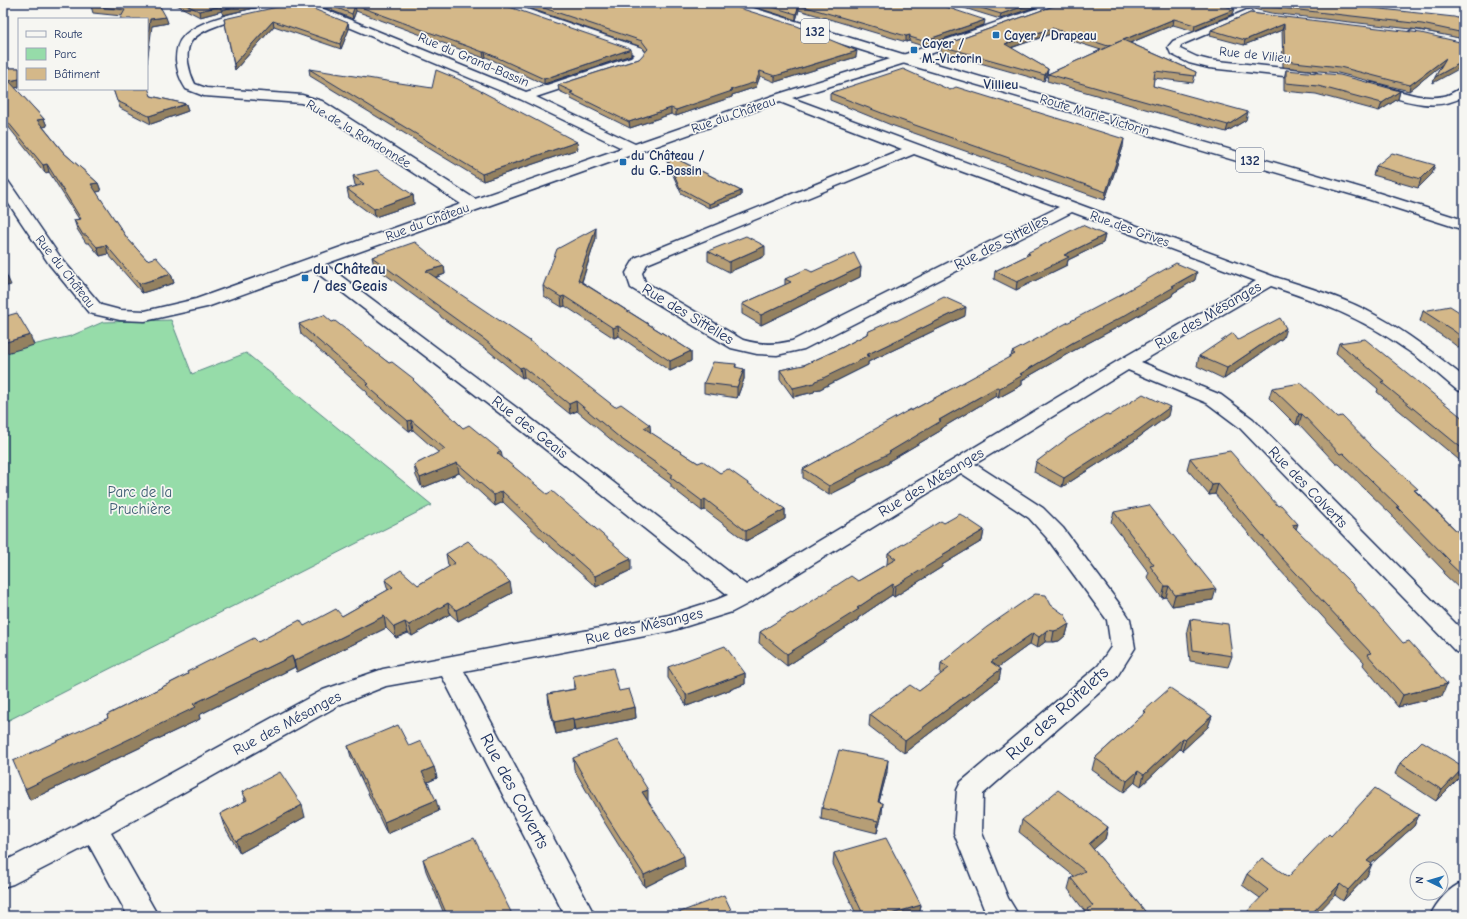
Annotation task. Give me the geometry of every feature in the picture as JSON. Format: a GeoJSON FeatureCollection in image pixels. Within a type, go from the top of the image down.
{"type":"FeatureCollection","features":[{"type":"Feature","properties":{"kind":"main road","name":"Route Marie-Victorin"},"geometry":{"type":"LineString","coordinates":[[725,3],[904,59],[1365,194],[1464,226]]}},
{"type":"Feature","properties":{"kind":"street","name":"Rue du Grand-Bassin"},"geometry":{"type":"LineString","coordinates":[[300,3],[525,96],[634,149]]}},
{"type":"Feature","properties":{"kind":"street","name":"Rue de la Randonnée"},"geometry":{"type":"LineString","coordinates":[[300,3],[218,22],[198,29],[187,39],[182,53],[186,79],[190,86],[204,92],[302,99],[317,104],[473,204]]}},
{"type":"Feature","properties":{"kind":"street"},"geometry":{"type":"LineString","coordinates":[[498,3],[638,51],[641,55],[635,60],[525,96]]}},
{"type":"Feature","properties":{"kind":"street","name":"Rue du Château"},"geometry":{"type":"LineString","coordinates":[[3,184],[55,261],[95,309],[120,315],[145,316],[172,311],[201,303],[473,204],[780,98],[904,59],[1062,3]]}},
{"type":"Feature","properties":{"kind":"street","name":"Rue de Vilieu"},"geometry":{"type":"LineString","coordinates":[[1233,9],[1253,14],[1240,17],[1177,43],[1174,47],[1176,51],[1193,60],[1209,64],[1323,76]]}},
{"type":"Feature","properties":{"kind":"street"},"geometry":{"type":"LineString","coordinates":[[985,20],[1000,25]]}},
{"type":"Feature","properties":{"kind":"street"},"geometry":{"type":"LineString","coordinates":[[1405,32],[1450,39],[1464,44]]}},
{"type":"Feature","properties":{"kind":"street"},"geometry":{"type":"LineString","coordinates":[[1361,84],[1415,98],[1433,100],[1448,100],[1464,91]]}},
{"type":"Feature","properties":{"kind":"street","name":"Rue des Grives"},"geometry":{"type":"LineString","coordinates":[[780,98],[1269,280],[1325,298],[1370,319],[1411,344],[1464,386]]}},
{"type":"Feature","properties":{"kind":"street","name":"Rue des Sittelles"},"geometry":{"type":"LineString","coordinates":[[914,149],[641,261],[634,273],[637,284],[737,344],[757,349],[777,350],[798,345],[1071,207]]}},
{"type":"Feature","properties":{"kind":"street","name":"Rue des Geais"},"geometry":{"type":"LineString","coordinates":[[313,262],[518,418],[745,596]]}},
{"type":"Feature","properties":{"kind":"street","name":"Rue des Mésanges"},"geometry":{"type":"LineString","coordinates":[[3,875],[94,829],[332,697],[383,678],[671,623],[724,606],[745,596],[1127,363],[1269,280]]}},
{"type":"Feature","properties":{"kind":"street","name":"Rue des Colverts"},"geometry":{"type":"LineString","coordinates":[[1127,363],[1214,399],[1246,423],[1464,646]]}},
{"type":"Feature","properties":{"kind":"street","name":"Rue des Roitelets"},"geometry":{"type":"LineString","coordinates":[[961,464],[1036,513],[1055,533],[1118,619],[1123,648],[1107,672],[970,790],[968,833],[996,905],[1004,916]]}},
{"type":"Feature","properties":{"kind":"street","name":"Rue des Colverts"},"geometry":{"type":"LineString","coordinates":[[449,666],[580,916]]}},
{"type":"Feature","properties":{"kind":"street"},"geometry":{"type":"LineString","coordinates":[[94,829],[144,916]]}},
{"type":"Feature","properties":{"kind":"street"},"geometry":{"type":"LineString","coordinates":[[1445,916],[1464,894]]}},
{"type":"Feature","properties":{"kind":"green space","name":"Parc de la Pruchière"},"geometry":{"type":"Polygon","coordinates":[[[171,320],[192,374],[246,353],[432,505],[3,723],[3,352],[71,336],[103,322],[171,320]]]}},
{"type":"Feature","properties":{"kind":"building"},"geometry":{"type":"Polygon","coordinates":[[[91,3],[158,3],[166,17],[150,19],[148,34],[148,18],[121,18],[125,10],[91,6],[91,3]]]}},
{"type":"Feature","properties":{"kind":"building"},"geometry":{"type":"Polygon","coordinates":[[[182,3],[251,3],[221,10],[221,6],[199,11],[182,3]]]}},
{"type":"Feature","properties":{"kind":"building"},"geometry":{"type":"Polygon","coordinates":[[[299,3],[348,23],[340,44],[273,21],[234,64],[224,19],[299,3]]]}},
{"type":"Feature","properties":{"kind":"building"},"geometry":{"type":"Polygon","coordinates":[[[325,3],[498,3],[631,49],[544,79],[485,52],[355,5],[352,14],[325,3]]]}},
{"type":"Feature","properties":{"kind":"building"},"geometry":{"type":"Polygon","coordinates":[[[529,3],[723,3],[797,26],[857,51],[775,76],[760,71],[756,82],[676,110],[671,108],[629,122],[570,93],[573,92],[558,85],[639,59],[648,49],[642,41],[529,3]]]}},
{"type":"Feature","properties":{"kind":"building"},"geometry":{"type":"Polygon","coordinates":[[[759,3],[934,3],[985,20],[923,41],[910,37],[910,35],[906,36],[799,5],[796,14],[759,3]]]}},
{"type":"Feature","properties":{"kind":"building"},"geometry":{"type":"Polygon","coordinates":[[[965,3],[1033,3],[1001,14],[965,3]]]}},
{"type":"Feature","properties":{"kind":"building"},"geometry":{"type":"Polygon","coordinates":[[[1062,3],[1214,3],[1235,9],[1195,25],[1174,19],[1108,46],[1052,28],[1005,44],[1048,69],[1045,75],[941,46],[1062,3]]]}},
{"type":"Feature","properties":{"kind":"building"},"geometry":{"type":"Polygon","coordinates":[[[1253,3],[1327,3],[1454,17],[1464,20],[1464,33],[1422,24],[1273,7],[1253,3]]]}},
{"type":"Feature","properties":{"kind":"building"},"geometry":{"type":"Polygon","coordinates":[[[1250,13],[1421,33],[1464,43],[1464,61],[1435,77],[1446,58],[1410,85],[1340,67],[1285,61],[1284,24],[1245,40],[1211,30],[1250,13]]]}},
{"type":"Feature","properties":{"kind":"building"},"geometry":{"type":"Polygon","coordinates":[[[1123,40],[1196,72],[1195,76],[1155,71],[1153,86],[1248,112],[1228,125],[1048,74],[1123,40]]]}},
{"type":"Feature","properties":{"kind":"building"},"geometry":{"type":"Polygon","coordinates":[[[3,68],[18,68],[18,79],[9,81],[44,119],[37,120],[64,153],[98,183],[91,184],[127,238],[147,260],[156,257],[171,274],[139,284],[106,245],[97,247],[86,235],[83,235],[74,220],[81,219],[47,164],[43,165],[3,116],[3,68]]]}},
{"type":"Feature","properties":{"kind":"building"},"geometry":{"type":"Polygon","coordinates":[[[309,69],[432,88],[436,70],[458,79],[577,142],[482,174],[309,69]]]}},
{"type":"Feature","properties":{"kind":"building"},"geometry":{"type":"Polygon","coordinates":[[[903,69],[950,90],[956,87],[1124,139],[1106,192],[892,117],[830,93],[903,69]]]}},
{"type":"Feature","properties":{"kind":"building"},"geometry":{"type":"Polygon","coordinates":[[[1286,70],[1340,75],[1400,91],[1382,103],[1318,86],[1286,83],[1286,70]]]}},
{"type":"Feature","properties":{"kind":"building"},"geometry":{"type":"Polygon","coordinates":[[[148,88],[151,96],[186,104],[149,116],[117,101],[113,90],[148,90],[148,88]]]}},
{"type":"Feature","properties":{"kind":"building"},"geometry":{"type":"Polygon","coordinates":[[[665,153],[741,191],[709,204],[680,188],[665,153]]]}},
{"type":"Feature","properties":{"kind":"building"},"geometry":{"type":"Polygon","coordinates":[[[1392,153],[1435,165],[1421,179],[1376,166],[1392,153]]]}},
{"type":"Feature","properties":{"kind":"building"},"geometry":{"type":"Polygon","coordinates":[[[377,170],[413,195],[374,209],[347,189],[364,184],[353,176],[377,170]]]}},
{"type":"Feature","properties":{"kind":"building"},"geometry":{"type":"Polygon","coordinates":[[[1082,225],[1105,235],[1064,255],[1069,257],[1017,282],[995,271],[1030,254],[1027,253],[1082,225]]]}},
{"type":"Feature","properties":{"kind":"building"},"geometry":{"type":"Polygon","coordinates":[[[596,228],[578,280],[691,351],[670,361],[618,326],[613,328],[564,296],[561,297],[543,286],[557,249],[596,228]]]}},
{"type":"Feature","properties":{"kind":"building"},"geometry":{"type":"Polygon","coordinates":[[[746,236],[765,246],[729,262],[708,251],[746,236]]]}},
{"type":"Feature","properties":{"kind":"building"},"geometry":{"type":"Polygon","coordinates":[[[415,242],[444,266],[426,271],[533,343],[615,407],[621,404],[650,425],[644,428],[698,463],[703,461],[720,473],[728,469],[785,509],[746,531],[705,499],[702,501],[670,477],[673,475],[620,438],[576,401],[569,404],[523,367],[520,368],[485,340],[372,257],[415,242]]]}},
{"type":"Feature","properties":{"kind":"building"},"geometry":{"type":"Polygon","coordinates":[[[854,253],[861,267],[761,315],[742,304],[791,282],[785,279],[806,269],[812,272],[854,253]]]}},
{"type":"Feature","properties":{"kind":"building"},"geometry":{"type":"Polygon","coordinates":[[[1176,263],[1197,272],[1122,317],[1072,343],[1020,374],[1023,375],[1000,388],[997,387],[939,420],[941,421],[889,452],[890,453],[856,470],[858,471],[829,486],[803,469],[911,409],[911,411],[1015,354],[1012,352],[1116,297],[1176,263]]]}},
{"type":"Feature","properties":{"kind":"building"},"geometry":{"type":"Polygon","coordinates":[[[3,268],[7,276],[3,277],[3,268]]]}},
{"type":"Feature","properties":{"kind":"building"},"geometry":{"type":"Polygon","coordinates":[[[944,297],[966,307],[866,355],[869,356],[815,381],[814,383],[793,388],[780,370],[804,365],[869,333],[867,332],[894,320],[896,321],[944,297]]]}},
{"type":"Feature","properties":{"kind":"building"},"geometry":{"type":"Polygon","coordinates":[[[1450,306],[1464,315],[1464,339],[1423,311],[1450,306]]]}},
{"type":"Feature","properties":{"kind":"building"},"geometry":{"type":"Polygon","coordinates":[[[17,313],[30,335],[3,343],[3,317],[17,313]]]}},
{"type":"Feature","properties":{"kind":"building"},"geometry":{"type":"Polygon","coordinates":[[[324,315],[332,322],[335,321],[389,363],[392,362],[414,379],[413,380],[463,428],[469,425],[501,451],[497,453],[547,494],[552,491],[631,559],[595,576],[502,491],[494,495],[457,463],[420,478],[414,465],[445,449],[411,420],[408,421],[366,385],[369,384],[299,324],[324,315]]]}},
{"type":"Feature","properties":{"kind":"building"},"geometry":{"type":"Polygon","coordinates":[[[1280,318],[1286,328],[1227,368],[1199,356],[1233,333],[1238,340],[1280,318]]]}},
{"type":"Feature","properties":{"kind":"building"},"geometry":{"type":"Polygon","coordinates":[[[1365,339],[1464,419],[1464,450],[1381,382],[1384,381],[1339,343],[1365,339]]]}},
{"type":"Feature","properties":{"kind":"building"},"geometry":{"type":"Polygon","coordinates":[[[713,362],[736,364],[735,367],[744,369],[737,387],[704,383],[713,362]]]}},
{"type":"Feature","properties":{"kind":"building"},"geometry":{"type":"Polygon","coordinates":[[[1301,383],[1337,417],[1342,416],[1374,449],[1418,489],[1414,490],[1464,538],[1464,577],[1397,507],[1399,507],[1343,453],[1340,454],[1302,414],[1299,414],[1272,388],[1301,383]]]}},
{"type":"Feature","properties":{"kind":"building"},"geometry":{"type":"Polygon","coordinates":[[[1143,394],[1170,407],[1137,431],[1064,478],[1036,462],[1069,437],[1106,414],[1109,416],[1143,394]]]}},
{"type":"Feature","properties":{"kind":"building"},"geometry":{"type":"Polygon","coordinates":[[[1230,451],[1278,506],[1281,505],[1298,524],[1292,525],[1352,584],[1403,643],[1409,641],[1447,684],[1403,695],[1367,654],[1371,653],[1281,557],[1218,484],[1212,485],[1190,458],[1230,451]]]}},
{"type":"Feature","properties":{"kind":"building"},"geometry":{"type":"Polygon","coordinates":[[[1149,505],[1216,589],[1175,595],[1169,586],[1165,586],[1150,566],[1154,565],[1114,512],[1149,505]]]}},
{"type":"Feature","properties":{"kind":"building"},"geometry":{"type":"Polygon","coordinates":[[[960,514],[984,530],[942,555],[944,556],[895,586],[893,584],[857,608],[859,609],[787,654],[760,632],[791,613],[792,614],[851,576],[858,581],[896,559],[888,553],[941,521],[944,523],[960,514]]]}},
{"type":"Feature","properties":{"kind":"building"},"geometry":{"type":"Polygon","coordinates":[[[468,541],[510,582],[456,610],[448,603],[409,625],[405,622],[394,627],[384,616],[294,661],[292,656],[193,704],[196,707],[25,789],[13,761],[108,718],[107,715],[188,674],[187,672],[254,638],[258,642],[300,620],[304,626],[336,609],[342,616],[393,587],[385,580],[401,570],[418,585],[455,563],[446,554],[468,541]]]}},
{"type":"Feature","properties":{"kind":"building"},"geometry":{"type":"Polygon","coordinates":[[[1035,594],[1046,595],[1051,605],[1065,615],[1069,624],[1054,631],[1047,630],[1039,637],[1033,633],[991,662],[1001,669],[905,741],[870,714],[910,685],[919,691],[949,668],[941,663],[987,627],[1035,594]]]}},
{"type":"Feature","properties":{"kind":"building"},"geometry":{"type":"Polygon","coordinates":[[[1190,619],[1228,624],[1232,656],[1193,650],[1190,619]]]}},
{"type":"Feature","properties":{"kind":"building"},"geometry":{"type":"Polygon","coordinates":[[[725,646],[745,673],[686,695],[668,667],[725,646]]]}},
{"type":"Feature","properties":{"kind":"building"},"geometry":{"type":"Polygon","coordinates":[[[613,668],[619,691],[629,689],[635,707],[573,720],[573,718],[554,722],[548,694],[576,689],[573,676],[613,668]]]}},
{"type":"Feature","properties":{"kind":"building"},"geometry":{"type":"Polygon","coordinates":[[[1170,688],[1212,716],[1186,739],[1183,738],[1144,775],[1138,771],[1127,781],[1095,758],[1146,712],[1144,711],[1170,688]]]}},
{"type":"Feature","properties":{"kind":"building"},"geometry":{"type":"Polygon","coordinates":[[[398,725],[409,746],[421,741],[434,767],[422,772],[436,800],[384,822],[348,746],[398,725]]]}},
{"type":"Feature","properties":{"kind":"building"},"geometry":{"type":"Polygon","coordinates":[[[617,740],[648,790],[642,792],[684,856],[644,875],[602,809],[573,758],[617,740]]]}},
{"type":"Feature","properties":{"kind":"building"},"geometry":{"type":"Polygon","coordinates":[[[1422,741],[1464,767],[1442,790],[1400,763],[1422,741]]]}},
{"type":"Feature","properties":{"kind":"building"},"geometry":{"type":"Polygon","coordinates":[[[839,750],[888,760],[878,802],[883,803],[878,821],[822,808],[839,750]]]}},
{"type":"Feature","properties":{"kind":"building"},"geometry":{"type":"Polygon","coordinates":[[[280,772],[302,805],[236,841],[220,814],[247,800],[242,792],[280,772]]]}},
{"type":"Feature","properties":{"kind":"building"},"geometry":{"type":"Polygon","coordinates":[[[1375,788],[1419,815],[1367,861],[1372,864],[1348,890],[1340,884],[1309,916],[1243,916],[1268,890],[1247,874],[1262,858],[1288,877],[1329,834],[1331,836],[1375,788]]]}},
{"type":"Feature","properties":{"kind":"building"},"geometry":{"type":"Polygon","coordinates":[[[1058,790],[1108,827],[1089,844],[1149,916],[1093,916],[1087,909],[1093,906],[1071,878],[1085,871],[1022,820],[1058,790]]]}},
{"type":"Feature","properties":{"kind":"building"},"geometry":{"type":"Polygon","coordinates":[[[474,838],[513,916],[446,916],[447,915],[423,859],[474,838]]]}},
{"type":"Feature","properties":{"kind":"building"},"geometry":{"type":"Polygon","coordinates":[[[886,838],[921,905],[884,916],[864,916],[834,853],[886,838]]]}},
{"type":"Feature","properties":{"kind":"building"},"geometry":{"type":"Polygon","coordinates":[[[724,895],[734,916],[679,916],[678,913],[724,895]]]}},
{"type":"Feature","properties":{"kind":"building"},"geometry":{"type":"Polygon","coordinates":[[[302,910],[303,916],[283,916],[302,910]]]}},
{"type":"Feature","properties":{"kind":"place","name":"Cayer / Drapeau"},"geometry":{"type":"Point","coordinates":[996,35]}},
{"type":"Feature","properties":{"kind":"place","name":"Cayer / M.-Victorin"},"geometry":{"type":"Point","coordinates":[914,50]}},
{"type":"Feature","properties":{"kind":"place","name":"du Château / du G.-Bassin"},"geometry":{"type":"Point","coordinates":[623,162]}},
{"type":"Feature","properties":{"kind":"place","name":"du Château / des Geais"},"geometry":{"type":"Point","coordinates":[305,278]}},
{"type":"Feature","properties":{"kind":"district","name":"Villieu"},"geometry":{"type":"Point","coordinates":[1001,84]}}]}
